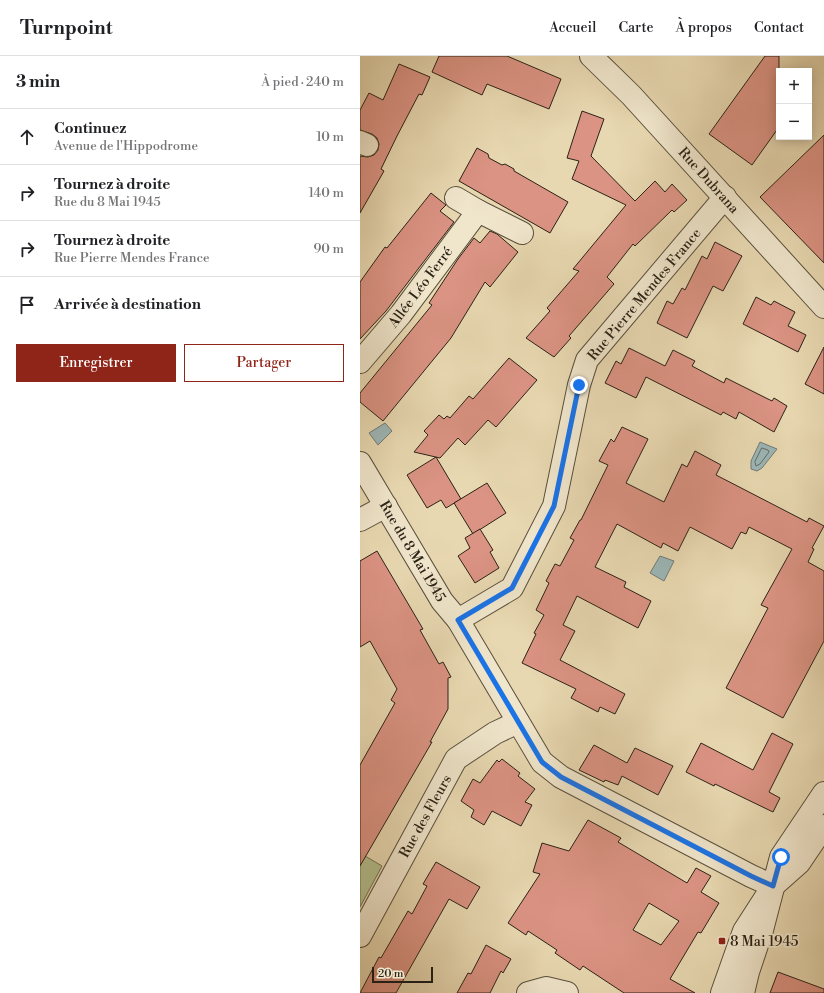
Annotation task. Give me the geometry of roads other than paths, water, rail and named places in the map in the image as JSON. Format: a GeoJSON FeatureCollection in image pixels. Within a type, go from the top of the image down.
{"type":"FeatureCollection","features":[{"type":"Feature","properties":{"kind":"street","name":"Rue Dubrana"},"geometry":{"type":"LineString","coordinates":[[591,56],[631,95],[824,307]]}},
{"type":"Feature","properties":{"kind":"street","name":"Rue Pierre Mendes France"},"geometry":{"type":"LineString","coordinates":[[458,620],[512,588],[554,506],[579,385],[587,360],[725,197]]}},
{"type":"Feature","properties":{"kind":"street"},"geometry":{"type":"LineString","coordinates":[[456,198],[522,233]]}},
{"type":"Feature","properties":{"kind":"street","name":"Allée Léo Ferré"},"geometry":{"type":"LineString","coordinates":[[360,362],[401,314],[478,211]]}},
{"type":"Feature","properties":{"kind":"street","name":"Rue du 8 Mai 1945"},"geometry":{"type":"LineString","coordinates":[[360,463],[442,602],[458,620],[542,762],[561,777],[773,886]]}},
{"type":"Feature","properties":{"kind":"street"},"geometry":{"type":"LineString","coordinates":[[360,520],[386,506]]}},
{"type":"Feature","properties":{"kind":"street","name":"Rue des Fleurs"},"geometry":{"type":"LineString","coordinates":[[360,936],[456,759],[495,733],[518,722]]}},
{"type":"Feature","properties":{"kind":"street"},"geometry":{"type":"LineString","coordinates":[[742,993],[762,930],[781,857],[824,793]]}},
{"type":"Feature","properties":{"kind":"street"},"geometry":{"type":"LineString","coordinates":[[722,993],[744,931],[773,886],[799,863],[824,826]]}},
{"type":"Feature","properties":{"kind":"street"},"geometry":{"type":"LineString","coordinates":[[528,993],[546,988],[567,993]]}},
{"type":"Feature","properties":{"kind":"water"},"geometry":{"type":"Polygon","coordinates":[[[385,423],[392,431],[378,445],[369,433],[385,423]]]}},
{"type":"Feature","properties":{"kind":"water"},"geometry":{"type":"Polygon","coordinates":[[[760,442],[777,449],[762,468],[757,471],[751,469],[751,461],[760,442]]]}},
{"type":"Feature","properties":{"kind":"water"},"geometry":{"type":"Polygon","coordinates":[[[660,556],[674,561],[664,581],[650,573],[660,556]]]}},
{"type":"Feature","properties":{"kind":"place","name":"8 Mai 1945"},"geometry":{"type":"Point","coordinates":[722,941]}}]}
